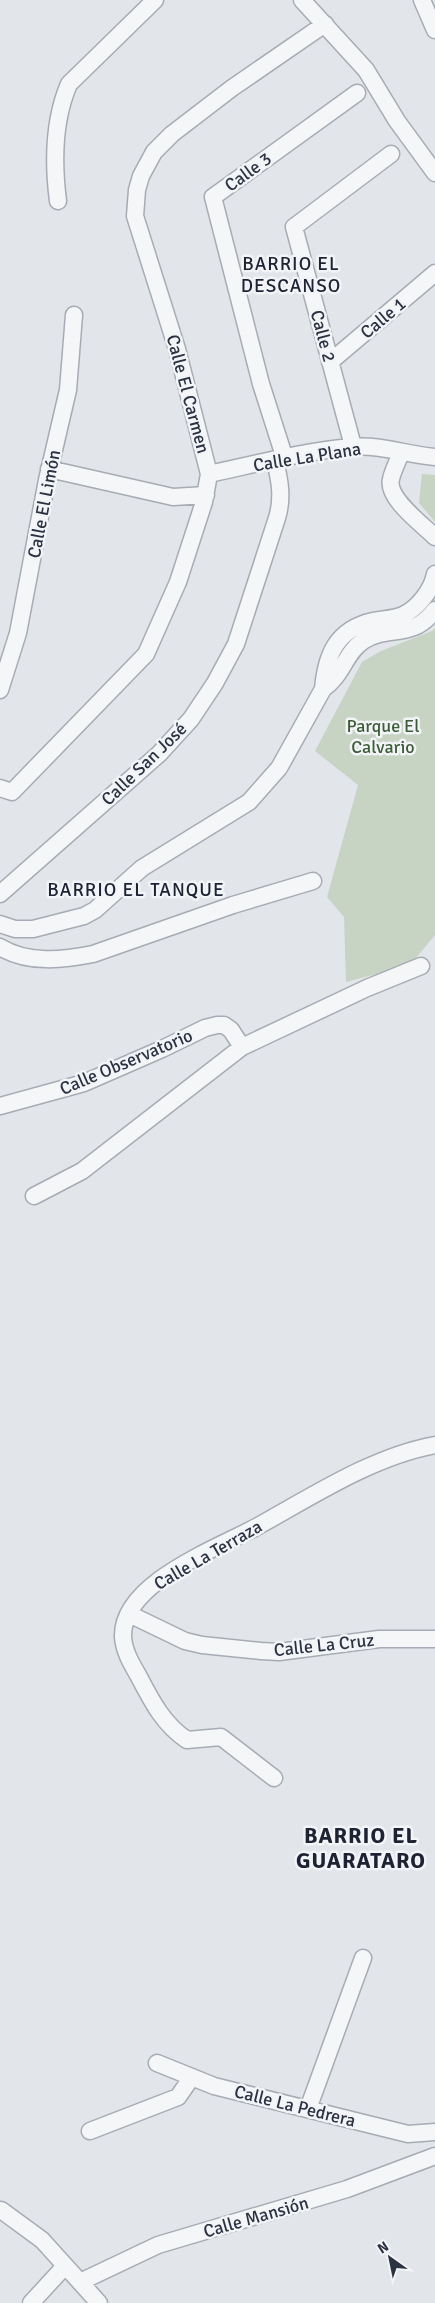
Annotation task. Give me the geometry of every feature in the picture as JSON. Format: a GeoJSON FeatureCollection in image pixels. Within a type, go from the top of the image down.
{"type":"FeatureCollection","features":[{"type":"Feature","properties":{"kind":"street"},"geometry":{"type":"LineString","coordinates":[[58,201],[54,158],[57,122],[69,84],[155,0]]}},
{"type":"Feature","properties":{"kind":"street"},"geometry":{"type":"LineString","coordinates":[[302,0],[366,70],[397,121],[435,173]]}},
{"type":"Feature","properties":{"kind":"street"},"geometry":{"type":"LineString","coordinates":[[422,0],[435,30]]}},
{"type":"Feature","properties":{"kind":"street","name":"Calle El Carmen"},"geometry":{"type":"LineString","coordinates":[[6,790],[146,654],[178,582],[206,495],[209,474],[176,349],[135,216],[137,190],[141,176],[154,152],[172,134],[232,88],[325,24]]}},
{"type":"Feature","properties":{"kind":"street","name":"Calle 3"},"geometry":{"type":"LineString","coordinates":[[280,460],[213,197],[357,94]]}},
{"type":"Feature","properties":{"kind":"street","name":"Calle 2"},"geometry":{"type":"LineString","coordinates":[[353,446],[294,227],[391,154]]}},
{"type":"Feature","properties":{"kind":"street","name":"Calle 1"},"geometry":{"type":"LineString","coordinates":[[330,362],[435,273]]}},
{"type":"Feature","properties":{"kind":"street","name":"Calle El Limón"},"geometry":{"type":"LineString","coordinates":[[0,690],[18,633],[50,469],[68,390],[74,315]]}},
{"type":"Feature","properties":{"kind":"street","name":"Calle La Plana"},"geometry":{"type":"LineString","coordinates":[[209,474],[353,446],[389,449],[435,458]]}},
{"type":"Feature","properties":{"kind":"street"},"geometry":{"type":"LineString","coordinates":[[402,453],[390,479],[393,493],[404,508],[435,537]]}},
{"type":"Feature","properties":{"kind":"street","name":"Calle San José"},"geometry":{"type":"LineString","coordinates":[[0,894],[159,754],[191,719],[211,689],[236,644],[277,518],[280,508],[280,460]]}},
{"type":"Feature","properties":{"kind":"street"},"geometry":{"type":"LineString","coordinates":[[50,469],[173,497],[206,495]]}},
{"type":"Feature","properties":{"kind":"street"},"geometry":{"type":"LineString","coordinates":[[0,924],[15,929],[33,929],[84,916],[95,910],[142,868],[249,802],[279,768],[323,689],[330,656],[338,641],[346,632],[365,622],[402,615],[424,597],[433,585],[435,574]]}},
{"type":"Feature","properties":{"kind":"street"},"geometry":{"type":"LineString","coordinates":[[323,689],[335,680],[352,650],[360,643],[371,636],[413,629],[422,624],[435,610]]}},
{"type":"Feature","properties":{"kind":"street"},"geometry":{"type":"LineString","coordinates":[[0,947],[21,957],[44,959],[68,959],[93,954],[116,948],[233,905],[313,881]]}},
{"type":"Feature","properties":{"kind":"street"},"geometry":{"type":"LineString","coordinates":[[34,1196],[82,1171],[242,1047],[367,988],[421,966]]}},
{"type":"Feature","properties":{"kind":"street","name":"Calle Observatorio"},"geometry":{"type":"LineString","coordinates":[[0,1106],[84,1083],[162,1050],[205,1028],[217,1025],[224,1025],[231,1030],[242,1047]]}},
{"type":"Feature","properties":{"kind":"street","name":"Calle La Terraza"},"geometry":{"type":"LineString","coordinates":[[274,1778],[221,1737],[187,1740],[170,1727],[161,1716],[128,1656],[123,1634],[129,1614],[142,1594],[168,1573],[188,1562],[331,1485],[405,1453],[435,1446]]}},
{"type":"Feature","properties":{"kind":"street","name":"Calle La Cruz"},"geometry":{"type":"LineString","coordinates":[[129,1614],[185,1641],[202,1645],[261,1651],[279,1652],[378,1639],[435,1639]]}},
{"type":"Feature","properties":{"kind":"street"},"geometry":{"type":"LineString","coordinates":[[308,2109],[363,1958]]}},
{"type":"Feature","properties":{"kind":"street","name":"Calle La Pedrera"},"geometry":{"type":"LineString","coordinates":[[157,2063],[214,2086],[408,2134],[435,2132]]}},
{"type":"Feature","properties":{"kind":"street"},"geometry":{"type":"LineString","coordinates":[[90,2131],[178,2098],[192,2078]]}},
{"type":"Feature","properties":{"kind":"street","name":"Calle Mansión"},"geometry":{"type":"LineString","coordinates":[[80,2282],[158,2246],[331,2195],[435,2156]]}},
{"type":"Feature","properties":{"kind":"street"},"geometry":{"type":"LineString","coordinates":[[0,2211],[42,2240],[99,2303]]}},
{"type":"Feature","properties":{"kind":"street"},"geometry":{"type":"LineString","coordinates":[[31,2303],[65,2266]]}},
{"type":"Feature","properties":{"kind":"green space"},"geometry":{"type":"Polygon","coordinates":[[[422,474],[435,475],[435,522],[419,503],[422,474]]]}},
{"type":"Feature","properties":{"kind":"green space","name":"Parque El Calvario"},"geometry":{"type":"Polygon","coordinates":[[[435,628],[435,935],[410,965],[346,982],[344,917],[327,897],[358,785],[315,751],[362,662],[381,651],[432,631],[435,628]]]}},
{"type":"Feature","properties":{"kind":"district","name":"BARRIO EL DESCANSO"},"geometry":{"type":"Point","coordinates":[291,275]}},
{"type":"Feature","properties":{"kind":"district","name":"BARRIO EL TANQUE"},"geometry":{"type":"Point","coordinates":[136,890]}},
{"type":"Feature","properties":{"kind":"district","name":"BARRIO EL GUARATARO"},"geometry":{"type":"Point","coordinates":[361,1848]}}]}
